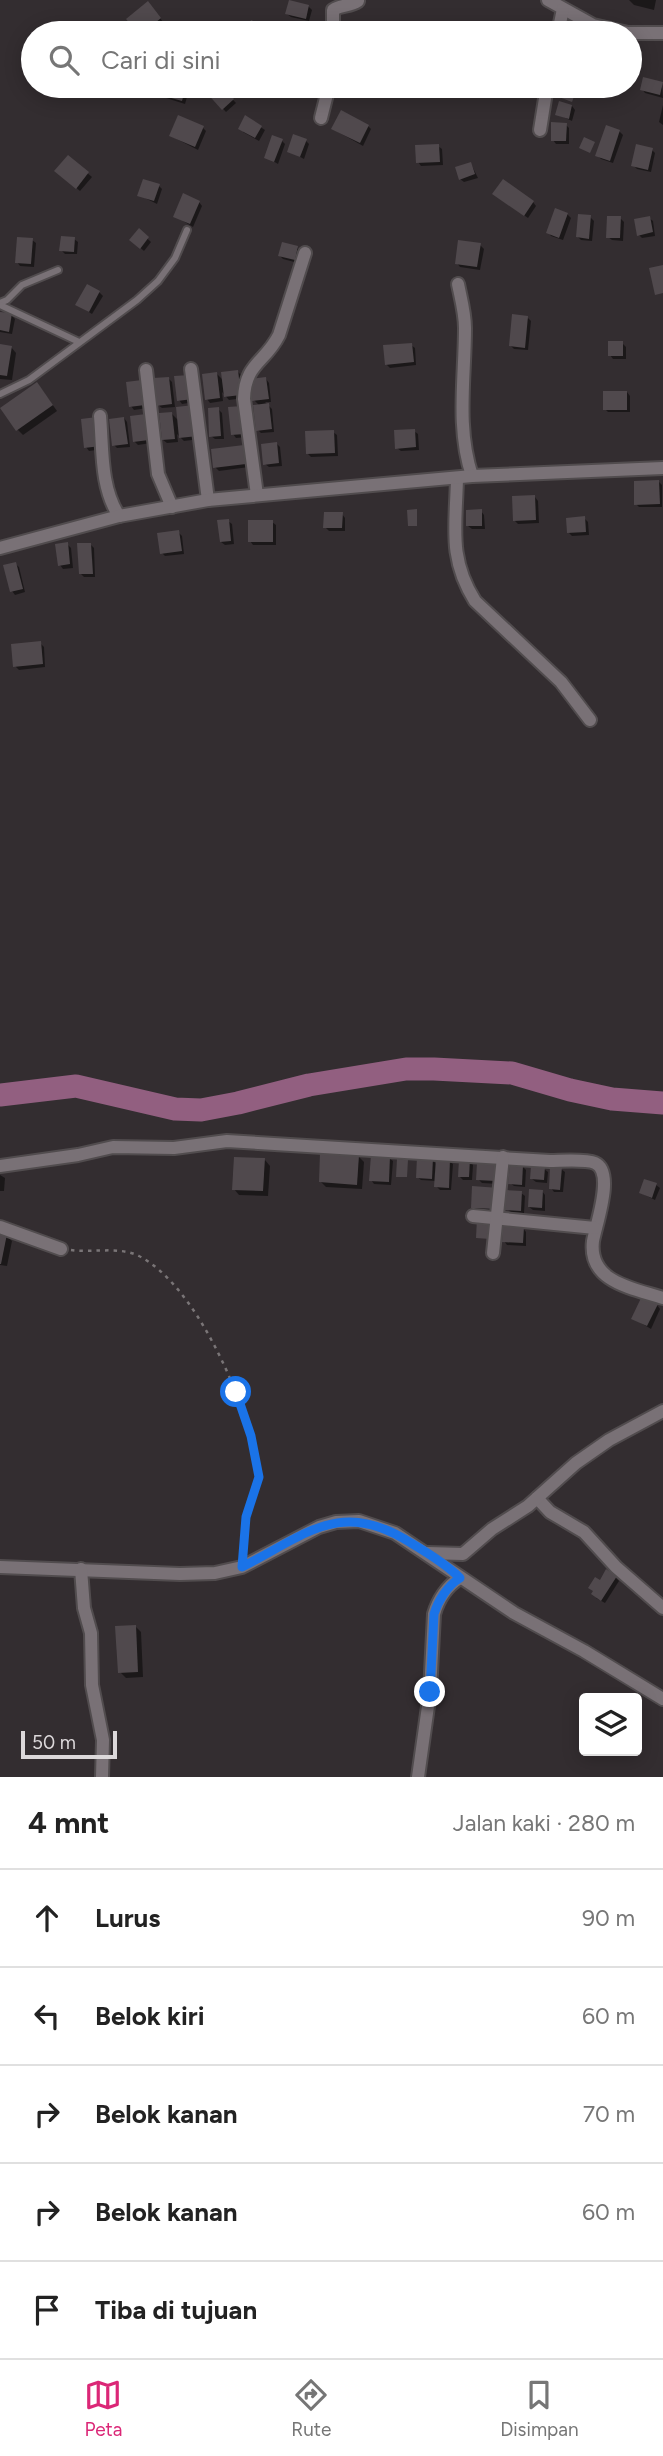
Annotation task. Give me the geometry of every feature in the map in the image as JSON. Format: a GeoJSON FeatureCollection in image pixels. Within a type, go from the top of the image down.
{"type":"FeatureCollection","features":[{"type":"Feature","properties":{"kind":"street"},"geometry":{"type":"LineString","coordinates":[[333,21],[333,10],[351,6],[358,0]]}},
{"type":"Feature","properties":{"kind":"street"},"geometry":{"type":"LineString","coordinates":[[548,0],[586,21]]}},
{"type":"Feature","properties":{"kind":"street"},"geometry":{"type":"LineString","coordinates":[[560,21],[563,9]]}},
{"type":"Feature","properties":{"kind":"street"},"geometry":{"type":"LineString","coordinates":[[642,33],[663,33]]}},
{"type":"Feature","properties":{"kind":"street"},"geometry":{"type":"LineString","coordinates":[[321,118],[326,98]]}},
{"type":"Feature","properties":{"kind":"street"},"geometry":{"type":"LineString","coordinates":[[540,130],[545,98]]}},
{"type":"Feature","properties":{"kind":"street"},"geometry":{"type":"LineString","coordinates":[[257,495],[244,386],[248,374],[274,344],[304,253]]}},
{"type":"Feature","properties":{"kind":"street"},"geometry":{"type":"LineString","coordinates":[[458,284],[465,327],[463,433],[472,476]]}},
{"type":"Feature","properties":{"kind":"street"},"geometry":{"type":"LineString","coordinates":[[191,369],[208,500]]}},
{"type":"Feature","properties":{"kind":"street"},"geometry":{"type":"LineString","coordinates":[[146,370],[158,474],[172,508]]}},
{"type":"Feature","properties":{"kind":"street"},"geometry":{"type":"LineString","coordinates":[[100,416],[105,482],[111,503],[119,516]]}},
{"type":"Feature","properties":{"kind":"street"},"geometry":{"type":"LineString","coordinates":[[0,548],[119,516],[208,500],[472,476],[663,468]]}},
{"type":"Feature","properties":{"kind":"street"},"geometry":{"type":"LineString","coordinates":[[457,478],[456,559],[465,584],[475,601],[562,681],[590,720]]}},
{"type":"Feature","properties":{"kind":"street"},"geometry":{"type":"LineString","coordinates":[[0,1167],[113,1147],[174,1148],[227,1141],[597,1163],[606,1183],[592,1250],[595,1265],[600,1271],[630,1289],[663,1298]]}},
{"type":"Feature","properties":{"kind":"street"},"geometry":{"type":"LineString","coordinates":[[493,1253],[503,1157]]}},
{"type":"Feature","properties":{"kind":"street"},"geometry":{"type":"LineString","coordinates":[[473,1216],[595,1228]]}},
{"type":"Feature","properties":{"kind":"street"},"geometry":{"type":"LineString","coordinates":[[0,1227],[61,1248]]}},
{"type":"Feature","properties":{"kind":"street"},"geometry":{"type":"LineString","coordinates":[[418,1777],[430,1692],[434,1614],[437,1604],[455,1581],[463,1554],[609,1440],[663,1411]]}},
{"type":"Feature","properties":{"kind":"street"},"geometry":{"type":"LineString","coordinates":[[537,1498],[550,1512],[584,1532],[616,1567],[663,1608]]}},
{"type":"Feature","properties":{"kind":"street"},"geometry":{"type":"LineString","coordinates":[[0,1567],[215,1573],[242,1567],[319,1527],[359,1521],[395,1533],[514,1613],[663,1699]]}},
{"type":"Feature","properties":{"kind":"street"},"geometry":{"type":"LineString","coordinates":[[427,1553],[463,1554]]}},
{"type":"Feature","properties":{"kind":"street"},"geometry":{"type":"LineString","coordinates":[[81,1570],[84,1608],[91,1633],[90,1667],[103,1740],[102,1777]]}},
{"type":"Feature","properties":{"kind":"lane"},"geometry":{"type":"LineString","coordinates":[[0,394],[29,380],[137,300],[158,281],[175,258],[187,230]]}},
{"type":"Feature","properties":{"kind":"lane"},"geometry":{"type":"LineString","coordinates":[[0,304],[22,285],[58,270]]}},
{"type":"Feature","properties":{"kind":"lane"},"geometry":{"type":"LineString","coordinates":[[0,304],[79,342]]}},
{"type":"Feature","properties":{"kind":"path"},"geometry":{"type":"LineString","coordinates":[[61,1248],[89,1252],[121,1251],[138,1255],[159,1269],[185,1297],[212,1341],[236,1392],[259,1477],[246,1517],[242,1567]]}},
{"type":"Feature","properties":{"kind":"building"},"geometry":{"type":"Polygon","coordinates":[[[289,0],[309,5],[306,19],[285,14],[289,0]]]}},
{"type":"Feature","properties":{"kind":"building"},"geometry":{"type":"Polygon","coordinates":[[[148,1],[161,18],[157,21],[126,19],[148,1]]]}},
{"type":"Feature","properties":{"kind":"building"},"geometry":{"type":"Polygon","coordinates":[[[643,77],[663,82],[660,95],[642,90],[643,77]]]}},
{"type":"Feature","properties":{"kind":"building"},"geometry":{"type":"Polygon","coordinates":[[[211,98],[233,98],[234,99],[222,110],[211,98]]]}},
{"type":"Feature","properties":{"kind":"building"},"geometry":{"type":"Polygon","coordinates":[[[559,101],[572,105],[569,119],[555,115],[559,101]]]}},
{"type":"Feature","properties":{"kind":"building"},"geometry":{"type":"Polygon","coordinates":[[[341,110],[369,125],[360,143],[331,129],[341,110]]]}},
{"type":"Feature","properties":{"kind":"building"},"geometry":{"type":"Polygon","coordinates":[[[178,115],[204,126],[195,147],[169,136],[178,115]]]}},
{"type":"Feature","properties":{"kind":"building"},"geometry":{"type":"Polygon","coordinates":[[[245,115],[262,126],[255,138],[238,129],[245,115]]]}},
{"type":"Feature","properties":{"kind":"building"},"geometry":{"type":"Polygon","coordinates":[[[551,122],[567,123],[566,141],[551,141],[551,122]]]}},
{"type":"Feature","properties":{"kind":"building"},"geometry":{"type":"Polygon","coordinates":[[[606,125],[620,130],[610,161],[595,156],[606,125]]]}},
{"type":"Feature","properties":{"kind":"building"},"geometry":{"type":"Polygon","coordinates":[[[293,134],[307,139],[300,157],[287,152],[293,134]]]}},
{"type":"Feature","properties":{"kind":"building"},"geometry":{"type":"Polygon","coordinates":[[[272,135],[283,139],[274,162],[264,158],[272,135]]]}},
{"type":"Feature","properties":{"kind":"building"},"geometry":{"type":"Polygon","coordinates":[[[584,137],[595,142],[590,153],[579,148],[584,137]]]}},
{"type":"Feature","properties":{"kind":"building"},"geometry":{"type":"Polygon","coordinates":[[[439,144],[440,162],[416,163],[415,145],[439,144]]]}},
{"type":"Feature","properties":{"kind":"building"},"geometry":{"type":"Polygon","coordinates":[[[636,144],[653,148],[648,170],[631,166],[636,144]]]}},
{"type":"Feature","properties":{"kind":"building"},"geometry":{"type":"Polygon","coordinates":[[[68,155],[89,172],[76,189],[54,171],[68,155]]]}},
{"type":"Feature","properties":{"kind":"building"},"geometry":{"type":"Polygon","coordinates":[[[471,162],[475,174],[459,180],[455,167],[471,162]]]}},
{"type":"Feature","properties":{"kind":"building"},"geometry":{"type":"Polygon","coordinates":[[[143,179],[160,184],[154,201],[137,196],[143,179]]]}},
{"type":"Feature","properties":{"kind":"building"},"geometry":{"type":"Polygon","coordinates":[[[503,179],[534,201],[524,216],[492,194],[503,179]]]}},
{"type":"Feature","properties":{"kind":"building"},"geometry":{"type":"Polygon","coordinates":[[[183,193],[200,201],[190,224],[173,217],[183,193]]]}},
{"type":"Feature","properties":{"kind":"building"},"geometry":{"type":"Polygon","coordinates":[[[555,208],[568,213],[559,238],[546,233],[555,208]]]}},
{"type":"Feature","properties":{"kind":"building"},"geometry":{"type":"Polygon","coordinates":[[[578,214],[591,215],[589,239],[576,237],[578,214]]]}},
{"type":"Feature","properties":{"kind":"building"},"geometry":{"type":"Polygon","coordinates":[[[607,216],[621,216],[620,238],[606,238],[607,216]]]}},
{"type":"Feature","properties":{"kind":"building"},"geometry":{"type":"Polygon","coordinates":[[[650,216],[653,232],[637,236],[634,219],[650,216]]]}},
{"type":"Feature","properties":{"kind":"building"},"geometry":{"type":"Polygon","coordinates":[[[139,228],[149,237],[140,249],[129,240],[139,228]]]}},
{"type":"Feature","properties":{"kind":"building"},"geometry":{"type":"Polygon","coordinates":[[[61,236],[75,237],[74,252],[59,251],[61,236]]]}},
{"type":"Feature","properties":{"kind":"building"},"geometry":{"type":"Polygon","coordinates":[[[17,237],[33,238],[31,264],[15,263],[17,237]]]}},
{"type":"Feature","properties":{"kind":"building"},"geometry":{"type":"Polygon","coordinates":[[[458,240],[481,243],[477,267],[455,264],[458,240]]]}},
{"type":"Feature","properties":{"kind":"building"},"geometry":{"type":"Polygon","coordinates":[[[282,242],[298,246],[295,260],[278,256],[282,242]]]}},
{"type":"Feature","properties":{"kind":"building"},"geometry":{"type":"Polygon","coordinates":[[[663,265],[663,293],[655,295],[649,268],[663,265]]]}},
{"type":"Feature","properties":{"kind":"building"},"geometry":{"type":"Polygon","coordinates":[[[87,284],[100,291],[89,312],[75,305],[87,284]]]}},
{"type":"Feature","properties":{"kind":"building"},"geometry":{"type":"Polygon","coordinates":[[[0,312],[12,313],[9,332],[0,330],[0,312]]]}},
{"type":"Feature","properties":{"kind":"building"},"geometry":{"type":"Polygon","coordinates":[[[512,314],[528,316],[525,348],[509,346],[512,314]]]}},
{"type":"Feature","properties":{"kind":"building"},"geometry":{"type":"Polygon","coordinates":[[[608,341],[623,341],[623,356],[608,356],[608,341]]]}},
{"type":"Feature","properties":{"kind":"building"},"geometry":{"type":"Polygon","coordinates":[[[412,343],[414,362],[385,365],[383,345],[412,343]]]}},
{"type":"Feature","properties":{"kind":"building"},"geometry":{"type":"Polygon","coordinates":[[[0,344],[12,346],[7,376],[0,375],[0,344]]]}},
{"type":"Feature","properties":{"kind":"building"},"geometry":{"type":"Polygon","coordinates":[[[238,370],[241,395],[224,397],[221,372],[238,370]]]}},
{"type":"Feature","properties":{"kind":"building"},"geometry":{"type":"Polygon","coordinates":[[[217,372],[220,398],[205,400],[202,374],[217,372]]]}},
{"type":"Feature","properties":{"kind":"building"},"geometry":{"type":"Polygon","coordinates":[[[190,375],[193,399],[177,401],[174,376],[190,375]]]}},
{"type":"Feature","properties":{"kind":"building"},"geometry":{"type":"Polygon","coordinates":[[[169,377],[172,404],[156,406],[153,378],[169,377]]]}},
{"type":"Feature","properties":{"kind":"building"},"geometry":{"type":"Polygon","coordinates":[[[266,377],[269,399],[252,401],[250,379],[266,377]]]}},
{"type":"Feature","properties":{"kind":"building"},"geometry":{"type":"Polygon","coordinates":[[[142,380],[145,405],[129,407],[126,382],[142,380]]]}},
{"type":"Feature","properties":{"kind":"building"},"geometry":{"type":"Polygon","coordinates":[[[37,382],[53,405],[16,431],[0,408],[37,382]]]}},
{"type":"Feature","properties":{"kind":"building"},"geometry":{"type":"Polygon","coordinates":[[[603,391],[627,391],[627,410],[603,410],[603,391]]]}},
{"type":"Feature","properties":{"kind":"building"},"geometry":{"type":"Polygon","coordinates":[[[269,403],[272,429],[256,431],[253,405],[269,403]]]}},
{"type":"Feature","properties":{"kind":"building"},"geometry":{"type":"Polygon","coordinates":[[[194,405],[198,436],[179,438],[176,407],[194,405]]]}},
{"type":"Feature","properties":{"kind":"building"},"geometry":{"type":"Polygon","coordinates":[[[242,406],[245,434],[231,435],[228,407],[242,406]]]}},
{"type":"Feature","properties":{"kind":"building"},"geometry":{"type":"Polygon","coordinates":[[[219,407],[221,436],[209,437],[208,408],[219,407]]]}},
{"type":"Feature","properties":{"kind":"building"},"geometry":{"type":"Polygon","coordinates":[[[172,412],[175,439],[162,440],[159,413],[172,412]]]}},
{"type":"Feature","properties":{"kind":"building"},"geometry":{"type":"Polygon","coordinates":[[[146,414],[149,440],[133,442],[130,416],[146,414]]]}},
{"type":"Feature","properties":{"kind":"building"},"geometry":{"type":"Polygon","coordinates":[[[97,417],[101,446],[84,448],[81,419],[97,417]]]}},
{"type":"Feature","properties":{"kind":"building"},"geometry":{"type":"Polygon","coordinates":[[[124,417],[128,444],[112,446],[109,419],[124,417]]]}},
{"type":"Feature","properties":{"kind":"building"},"geometry":{"type":"Polygon","coordinates":[[[415,429],[416,447],[395,449],[394,430],[415,429]]]}},
{"type":"Feature","properties":{"kind":"building"},"geometry":{"type":"Polygon","coordinates":[[[334,430],[335,453],[306,454],[305,431],[334,430]]]}},
{"type":"Feature","properties":{"kind":"building"},"geometry":{"type":"Polygon","coordinates":[[[277,442],[279,463],[263,465],[261,444],[277,442]]]}},
{"type":"Feature","properties":{"kind":"building"},"geometry":{"type":"Polygon","coordinates":[[[244,445],[246,464],[213,468],[211,449],[244,445]]]}},
{"type":"Feature","properties":{"kind":"building"},"geometry":{"type":"Polygon","coordinates":[[[659,480],[660,504],[634,505],[634,481],[659,480]]]}},
{"type":"Feature","properties":{"kind":"building"},"geometry":{"type":"Polygon","coordinates":[[[535,495],[536,520],[513,521],[512,496],[535,495]]]}},
{"type":"Feature","properties":{"kind":"building"},"geometry":{"type":"Polygon","coordinates":[[[417,509],[417,526],[408,526],[407,510],[417,509]]]}},
{"type":"Feature","properties":{"kind":"building"},"geometry":{"type":"Polygon","coordinates":[[[482,509],[482,526],[466,526],[466,510],[482,509]]]}},
{"type":"Feature","properties":{"kind":"building"},"geometry":{"type":"Polygon","coordinates":[[[324,512],[343,512],[342,528],[323,528],[324,512]]]}},
{"type":"Feature","properties":{"kind":"building"},"geometry":{"type":"Polygon","coordinates":[[[585,516],[586,532],[567,533],[566,518],[585,516]]]}},
{"type":"Feature","properties":{"kind":"building"},"geometry":{"type":"Polygon","coordinates":[[[229,519],[231,541],[220,542],[217,520],[229,519]]]}},
{"type":"Feature","properties":{"kind":"building"},"geometry":{"type":"Polygon","coordinates":[[[248,520],[273,520],[273,542],[248,542],[248,520]]]}},
{"type":"Feature","properties":{"kind":"building"},"geometry":{"type":"Polygon","coordinates":[[[179,530],[182,551],[160,554],[157,533],[179,530]]]}},
{"type":"Feature","properties":{"kind":"building"},"geometry":{"type":"Polygon","coordinates":[[[68,542],[70,564],[58,566],[55,544],[68,542]]]}},
{"type":"Feature","properties":{"kind":"building"},"geometry":{"type":"Polygon","coordinates":[[[77,543],[91,543],[93,574],[79,574],[77,543]]]}},
{"type":"Feature","properties":{"kind":"building"},"geometry":{"type":"Polygon","coordinates":[[[16,562],[23,589],[10,592],[3,565],[16,562]]]}},
{"type":"Feature","properties":{"kind":"building"},"geometry":{"type":"Polygon","coordinates":[[[41,641],[43,664],[13,667],[11,644],[41,641]]]}},
{"type":"Feature","properties":{"kind":"building"},"geometry":{"type":"Polygon","coordinates":[[[320,1153],[359,1155],[357,1185],[319,1182],[320,1153]]]}},
{"type":"Feature","properties":{"kind":"building"},"geometry":{"type":"Polygon","coordinates":[[[371,1155],[390,1156],[389,1182],[369,1181],[371,1155]]]}},
{"type":"Feature","properties":{"kind":"building"},"geometry":{"type":"Polygon","coordinates":[[[234,1157],[265,1158],[263,1191],[232,1190],[234,1157]]]}},
{"type":"Feature","properties":{"kind":"building"},"geometry":{"type":"Polygon","coordinates":[[[417,1157],[433,1158],[432,1179],[416,1178],[417,1157]]]}},
{"type":"Feature","properties":{"kind":"building"},"geometry":{"type":"Polygon","coordinates":[[[436,1158],[450,1159],[449,1188],[434,1187],[436,1158]]]}},
{"type":"Feature","properties":{"kind":"building"},"geometry":{"type":"Polygon","coordinates":[[[397,1159],[408,1160],[407,1177],[396,1177],[397,1159]]]}},
{"type":"Feature","properties":{"kind":"building"},"geometry":{"type":"Polygon","coordinates":[[[459,1159],[470,1160],[469,1177],[458,1177],[459,1159]]]}},
{"type":"Feature","properties":{"kind":"building"},"geometry":{"type":"Polygon","coordinates":[[[477,1163],[497,1164],[496,1181],[476,1180],[477,1163]]]}},
{"type":"Feature","properties":{"kind":"building"},"geometry":{"type":"Polygon","coordinates":[[[510,1164],[523,1165],[522,1185],[508,1184],[510,1164]]]}},
{"type":"Feature","properties":{"kind":"building"},"geometry":{"type":"Polygon","coordinates":[[[531,1166],[545,1167],[544,1180],[530,1179],[531,1166]]]}},
{"type":"Feature","properties":{"kind":"building"},"geometry":{"type":"Polygon","coordinates":[[[550,1166],[562,1167],[560,1190],[549,1189],[550,1166]]]}},
{"type":"Feature","properties":{"kind":"building"},"geometry":{"type":"Polygon","coordinates":[[[644,1179],[657,1183],[652,1198],[639,1193],[644,1179]]]}},
{"type":"Feature","properties":{"kind":"building"},"geometry":{"type":"Polygon","coordinates":[[[472,1186],[499,1188],[497,1209],[471,1208],[472,1186]]]}},
{"type":"Feature","properties":{"kind":"building"},"geometry":{"type":"Polygon","coordinates":[[[529,1189],[543,1190],[542,1208],[528,1207],[529,1189]]]}},
{"type":"Feature","properties":{"kind":"building"},"geometry":{"type":"Polygon","coordinates":[[[506,1190],[522,1191],[521,1211],[505,1210],[506,1190]]]}},
{"type":"Feature","properties":{"kind":"building"},"geometry":{"type":"Polygon","coordinates":[[[477,1218],[491,1219],[490,1239],[476,1238],[477,1218]]]}},
{"type":"Feature","properties":{"kind":"building"},"geometry":{"type":"Polygon","coordinates":[[[503,1225],[524,1227],[523,1243],[502,1242],[503,1225]]]}},
{"type":"Feature","properties":{"kind":"building"},"geometry":{"type":"Polygon","coordinates":[[[0,1232],[7,1234],[1,1264],[0,1264],[0,1232]]]}},
{"type":"Feature","properties":{"kind":"building"},"geometry":{"type":"Polygon","coordinates":[[[642,1296],[658,1304],[647,1326],[631,1319],[642,1296]]]}},
{"type":"Feature","properties":{"kind":"building"},"geometry":{"type":"Polygon","coordinates":[[[606,1569],[617,1576],[601,1601],[591,1594],[593,1591],[588,1588],[595,1577],[600,1580],[606,1569]]]}},
{"type":"Feature","properties":{"kind":"building"},"geometry":{"type":"Polygon","coordinates":[[[136,1625],[138,1672],[118,1673],[115,1626],[136,1625]]]}},
{"type":"Feature","properties":{"kind":"waterway"},"geometry":{"type":"LineString","coordinates":[[0,1095],[76,1086],[175,1109],[201,1110],[309,1085],[406,1069],[434,1069],[512,1073],[612,1099],[663,1103]]}},
{"type":"Feature","properties":{"kind":"route"},"geometry":{"type":"LineString","coordinates":[[236,1392],[251,1436],[259,1477],[246,1517],[242,1567],[319,1527],[346,1521],[359,1521],[395,1533],[427,1553],[460,1578],[437,1604],[434,1614],[430,1692]]}}]}
